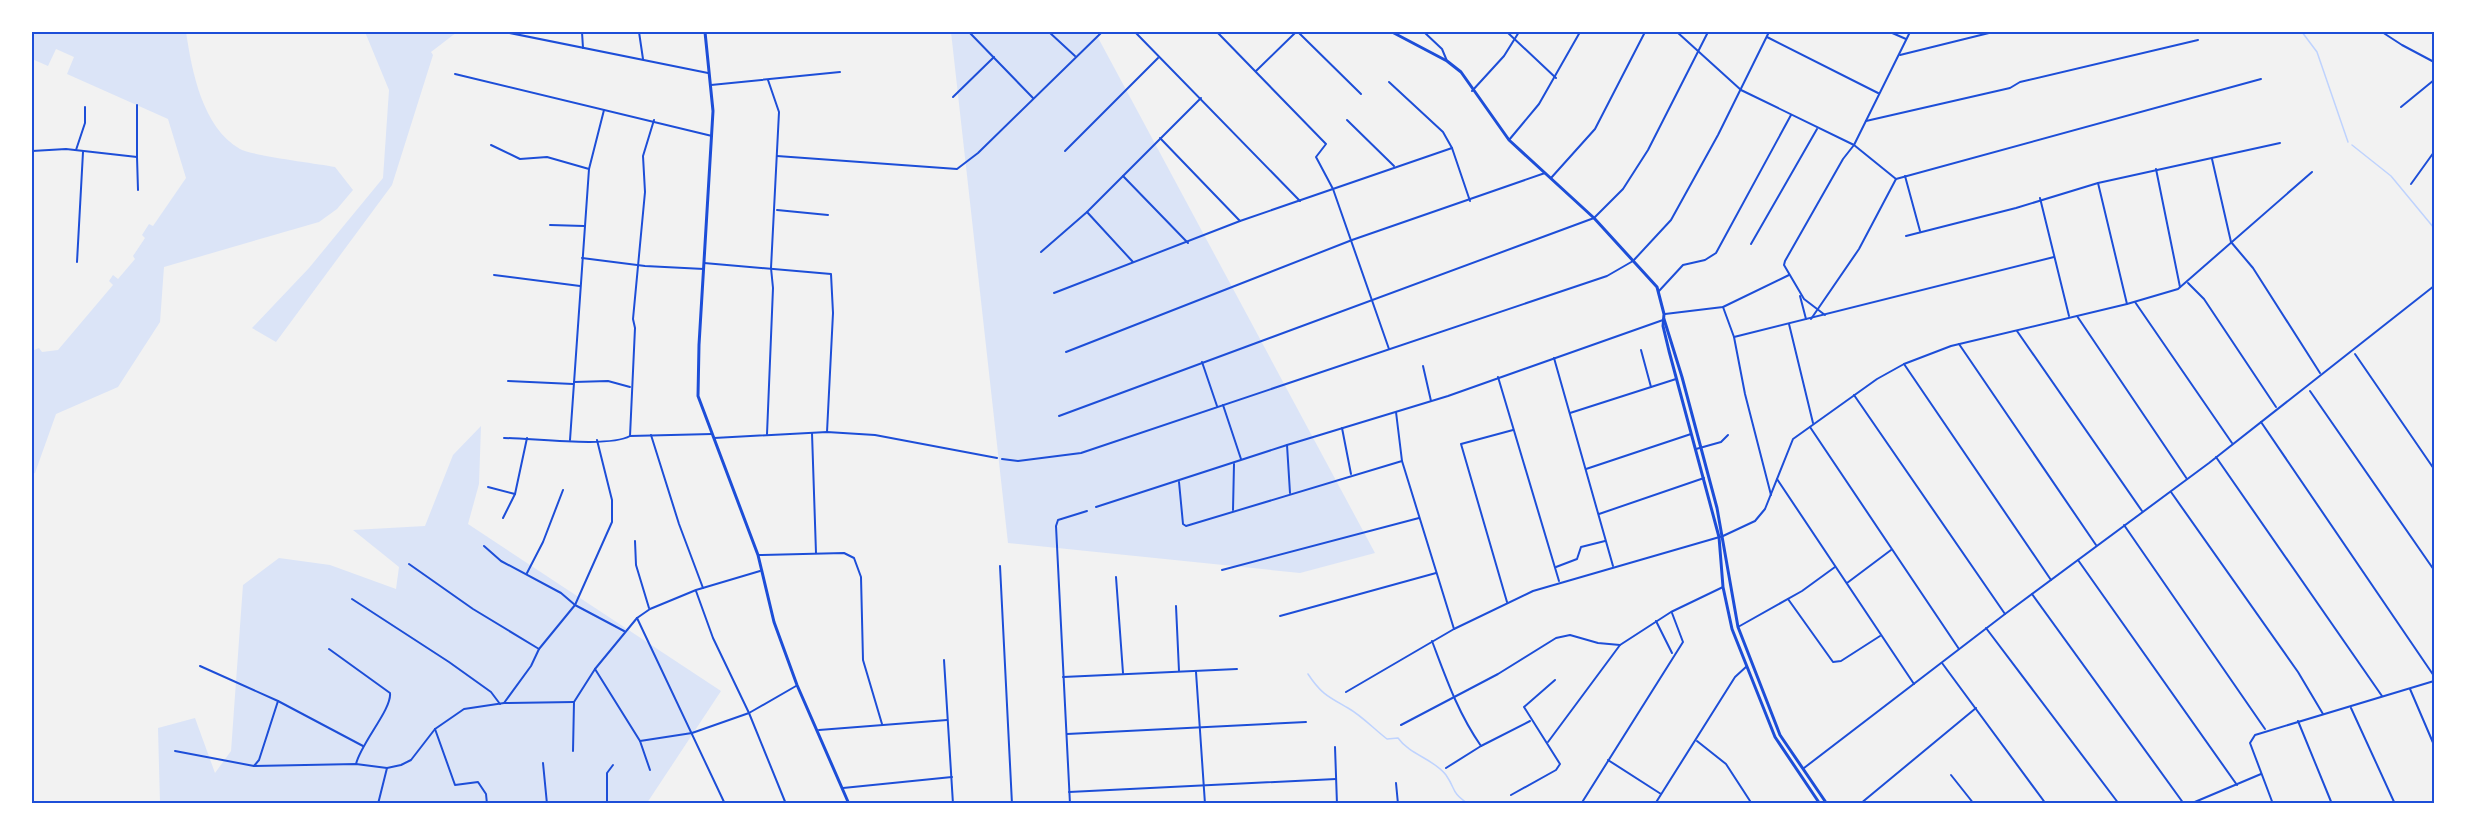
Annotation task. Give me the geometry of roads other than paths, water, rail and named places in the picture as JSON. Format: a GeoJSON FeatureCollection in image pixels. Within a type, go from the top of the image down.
{"type":"FeatureCollection","features":[{"type":"Feature","properties":{"kind":"street"},"geometry":{"type":"LineString","coordinates":[[505,32],[709,73]]}},
{"type":"Feature","properties":{"kind":"street"},"geometry":{"type":"LineString","coordinates":[[582,32],[583,48]]}},
{"type":"Feature","properties":{"kind":"street"},"geometry":{"type":"LineString","coordinates":[[639,32],[643,59]]}},
{"type":"Feature","properties":{"kind":"street"},"geometry":{"type":"LineString","coordinates":[[705,32],[711,86],[712,136],[698,396],[758,555],[774,622],[797,685],[819,730],[849,804]]}},
{"type":"Feature","properties":{"kind":"street"},"geometry":{"type":"LineString","coordinates":[[969,32],[1033,98]]}},
{"type":"Feature","properties":{"kind":"street"},"geometry":{"type":"LineString","coordinates":[[1049,32],[1076,57]]}},
{"type":"Feature","properties":{"kind":"street"},"geometry":{"type":"LineString","coordinates":[[777,156],[957,168],[978,153],[1102,32]]}},
{"type":"Feature","properties":{"kind":"street"},"geometry":{"type":"LineString","coordinates":[[1135,32],[1300,201]]}},
{"type":"Feature","properties":{"kind":"street"},"geometry":{"type":"LineString","coordinates":[[1217,32],[1326,144],[1316,157],[1333,189],[1389,349]]}},
{"type":"Feature","properties":{"kind":"street"},"geometry":{"type":"LineString","coordinates":[[1256,71],[1297,32],[1361,94]]}},
{"type":"Feature","properties":{"kind":"street"},"geometry":{"type":"LineString","coordinates":[[1392,32],[1447,61],[1461,72],[1509,140],[1594,218],[1659,292],[1664,314],[1663,326],[1721,537],[1724,587],[1732,629],[1774,737],[1820,804]]}},
{"type":"Feature","properties":{"kind":"street"},"geometry":{"type":"LineString","coordinates":[[1424,32],[1442,49],[1447,61]]}},
{"type":"Feature","properties":{"kind":"street"},"geometry":{"type":"LineString","coordinates":[[1507,32],[1556,78]]}},
{"type":"Feature","properties":{"kind":"street"},"geometry":{"type":"LineString","coordinates":[[1472,90],[1493,70],[1519,32]]}},
{"type":"Feature","properties":{"kind":"street"},"geometry":{"type":"LineString","coordinates":[[1509,140],[1539,105],[1580,32]]}},
{"type":"Feature","properties":{"kind":"street"},"geometry":{"type":"LineString","coordinates":[[1551,178],[1596,129],[1645,32]]}},
{"type":"Feature","properties":{"kind":"street"},"geometry":{"type":"LineString","coordinates":[[1677,32],[1741,90],[1817,129],[1854,145],[1896,179]]}},
{"type":"Feature","properties":{"kind":"street"},"geometry":{"type":"LineString","coordinates":[[1059,416],[1594,218],[1623,189],[1648,150],[1708,32]]}},
{"type":"Feature","properties":{"kind":"street"},"geometry":{"type":"LineString","coordinates":[[1002,459],[1018,461],[1081,453],[1607,276],[1633,261],[1671,220],[1741,90],[1769,32]]}},
{"type":"Feature","properties":{"kind":"street"},"geometry":{"type":"LineString","coordinates":[[1890,32],[1907,39]]}},
{"type":"Feature","properties":{"kind":"street"},"geometry":{"type":"LineString","coordinates":[[1806,320],[1799,293],[1789,275],[1785,261],[1843,159],[1854,145],[1910,32]]}},
{"type":"Feature","properties":{"kind":"street"},"geometry":{"type":"LineString","coordinates":[[1898,55],[1993,32]]}},
{"type":"Feature","properties":{"kind":"street"},"geometry":{"type":"LineString","coordinates":[[2382,32],[2434,62]]}},
{"type":"Feature","properties":{"kind":"street"},"geometry":{"type":"LineString","coordinates":[[1767,37],[1878,93]]}},
{"type":"Feature","properties":{"kind":"street"},"geometry":{"type":"LineString","coordinates":[[1866,121],[1918,111],[2010,88],[2020,82],[2198,40]]}},
{"type":"Feature","properties":{"kind":"street"},"geometry":{"type":"LineString","coordinates":[[953,97],[994,57]]}},
{"type":"Feature","properties":{"kind":"street"},"geometry":{"type":"LineString","coordinates":[[1065,151],[1158,58]]}},
{"type":"Feature","properties":{"kind":"street"},"geometry":{"type":"LineString","coordinates":[[711,86],[840,72]]}},
{"type":"Feature","properties":{"kind":"street"},"geometry":{"type":"LineString","coordinates":[[455,74],[654,120],[712,136]]}},
{"type":"Feature","properties":{"kind":"street"},"geometry":{"type":"LineString","coordinates":[[1811,319],[1859,249],[1896,179],[2261,79]]}},
{"type":"Feature","properties":{"kind":"street"},"geometry":{"type":"LineString","coordinates":[[767,434],[773,288],[771,268],[776,210],[779,112],[768,80]]}},
{"type":"Feature","properties":{"kind":"street"},"geometry":{"type":"LineString","coordinates":[[2402,107],[2434,80]]}},
{"type":"Feature","properties":{"kind":"street"},"geometry":{"type":"LineString","coordinates":[[1389,82],[1443,132],[1452,148],[1470,201]]}},
{"type":"Feature","properties":{"kind":"street"},"geometry":{"type":"LineString","coordinates":[[1041,252],[1087,212],[1201,98]]}},
{"type":"Feature","properties":{"kind":"street"},"geometry":{"type":"LineString","coordinates":[[137,105],[138,190]]}},
{"type":"Feature","properties":{"kind":"street"},"geometry":{"type":"LineString","coordinates":[[76,150],[85,123],[85,107]]}},
{"type":"Feature","properties":{"kind":"street"},"geometry":{"type":"LineString","coordinates":[[570,440],[589,169],[604,110]]}},
{"type":"Feature","properties":{"kind":"street"},"geometry":{"type":"LineString","coordinates":[[1659,292],[1683,265],[1705,260],[1716,253],[1791,115]]}},
{"type":"Feature","properties":{"kind":"street"},"geometry":{"type":"LineString","coordinates":[[630,436],[638,263],[645,192],[643,156],[654,120]]}},
{"type":"Feature","properties":{"kind":"street"},"geometry":{"type":"LineString","coordinates":[[1347,120],[1394,166]]}},
{"type":"Feature","properties":{"kind":"street"},"geometry":{"type":"LineString","coordinates":[[1751,244],[1817,129]]}},
{"type":"Feature","properties":{"kind":"street"},"geometry":{"type":"LineString","coordinates":[[1160,138],[1240,221]]}},
{"type":"Feature","properties":{"kind":"street"},"geometry":{"type":"LineString","coordinates":[[1906,236],[2016,208],[2040,198],[2098,183],[2280,143]]}},
{"type":"Feature","properties":{"kind":"street"},"geometry":{"type":"LineString","coordinates":[[491,145],[520,159],[547,157],[589,169]]}},
{"type":"Feature","properties":{"kind":"street"},"geometry":{"type":"LineString","coordinates":[[1054,293],[1240,221],[1394,166],[1452,148]]}},
{"type":"Feature","properties":{"kind":"street"},"geometry":{"type":"LineString","coordinates":[[32,151],[76,150],[137,157]]}},
{"type":"Feature","properties":{"kind":"street"},"geometry":{"type":"LineString","coordinates":[[77,262],[83,152]]}},
{"type":"Feature","properties":{"kind":"street"},"geometry":{"type":"LineString","coordinates":[[2411,184],[2434,152]]}},
{"type":"Feature","properties":{"kind":"street"},"geometry":{"type":"LineString","coordinates":[[2212,159],[2230,242],[2253,268],[2320,373]]}},
{"type":"Feature","properties":{"kind":"street"},"geometry":{"type":"LineString","coordinates":[[2156,169],[2181,288]]}},
{"type":"Feature","properties":{"kind":"street"},"geometry":{"type":"LineString","coordinates":[[1066,352],[1352,240],[1470,201],[1545,172]]}},
{"type":"Feature","properties":{"kind":"street"},"geometry":{"type":"LineString","coordinates":[[1346,692],[1432,641],[1507,602],[1559,581],[1721,537],[1755,521],[1765,509],[1788,446],[1809,426],[1854,395],[1904,364],[1959,344],[2069,316],[2135,303],[2181,288],[2230,242],[2312,172]]}},
{"type":"Feature","properties":{"kind":"street"},"geometry":{"type":"LineString","coordinates":[[1123,176],[1188,243]]}},
{"type":"Feature","properties":{"kind":"street"},"geometry":{"type":"LineString","coordinates":[[1905,176],[1920,231]]}},
{"type":"Feature","properties":{"kind":"street"},"geometry":{"type":"LineString","coordinates":[[2098,183],[2127,304]]}},
{"type":"Feature","properties":{"kind":"street"},"geometry":{"type":"LineString","coordinates":[[2040,198],[2069,316]]}},
{"type":"Feature","properties":{"kind":"street"},"geometry":{"type":"LineString","coordinates":[[776,210],[828,215]]}},
{"type":"Feature","properties":{"kind":"street"},"geometry":{"type":"LineString","coordinates":[[1087,212],[1133,262]]}},
{"type":"Feature","properties":{"kind":"street"},"geometry":{"type":"LineString","coordinates":[[550,225],[584,226]]}},
{"type":"Feature","properties":{"kind":"street"},"geometry":{"type":"LineString","coordinates":[[1734,337],[2054,257]]}},
{"type":"Feature","properties":{"kind":"street"},"geometry":{"type":"LineString","coordinates":[[582,258],[638,263],[645,266],[704,269]]}},
{"type":"Feature","properties":{"kind":"street"},"geometry":{"type":"LineString","coordinates":[[704,263],[829,273],[833,277],[827,432]]}},
{"type":"Feature","properties":{"kind":"street"},"geometry":{"type":"LineString","coordinates":[[494,275],[580,286]]}},
{"type":"Feature","properties":{"kind":"street"},"geometry":{"type":"LineString","coordinates":[[1664,314],[1723,307],[1789,275]]}},
{"type":"Feature","properties":{"kind":"street"},"geometry":{"type":"LineString","coordinates":[[2188,282],[2204,299],[2277,408]]}},
{"type":"Feature","properties":{"kind":"street"},"geometry":{"type":"LineString","coordinates":[[1803,768],[2142,511],[2171,492],[2320,373],[2434,286]]}},
{"type":"Feature","properties":{"kind":"street"},"geometry":{"type":"LineString","coordinates":[[1799,293],[1826,315]]}},
{"type":"Feature","properties":{"kind":"street"},"geometry":{"type":"LineString","coordinates":[[2135,303],[2233,444]]}},
{"type":"Feature","properties":{"kind":"street"},"geometry":{"type":"LineString","coordinates":[[1723,307],[1734,337],[1745,394],[1771,495]]}},
{"type":"Feature","properties":{"kind":"street"},"geometry":{"type":"LineString","coordinates":[[2077,316],[2187,479]]}},
{"type":"Feature","properties":{"kind":"street"},"geometry":{"type":"LineString","coordinates":[[1096,507],[1431,401],[1664,319]]}},
{"type":"Feature","properties":{"kind":"street"},"geometry":{"type":"LineString","coordinates":[[1664,319],[1701,447],[1738,627],[1780,735],[1827,804]]}},
{"type":"Feature","properties":{"kind":"street"},"geometry":{"type":"LineString","coordinates":[[1789,324],[1813,423]]}},
{"type":"Feature","properties":{"kind":"street"},"geometry":{"type":"LineString","coordinates":[[2017,331],[2142,511]]}},
{"type":"Feature","properties":{"kind":"street"},"geometry":{"type":"LineString","coordinates":[[1959,344],[2097,545]]}},
{"type":"Feature","properties":{"kind":"street"},"geometry":{"type":"LineString","coordinates":[[1641,350],[1651,387]]}},
{"type":"Feature","properties":{"kind":"street"},"geometry":{"type":"LineString","coordinates":[[2355,354],[2434,469]]}},
{"type":"Feature","properties":{"kind":"street"},"geometry":{"type":"LineString","coordinates":[[1554,357],[1613,566]]}},
{"type":"Feature","properties":{"kind":"street"},"geometry":{"type":"LineString","coordinates":[[1202,362],[1217,406]]}},
{"type":"Feature","properties":{"kind":"street"},"geometry":{"type":"LineString","coordinates":[[1904,364],[2051,580]]}},
{"type":"Feature","properties":{"kind":"street"},"geometry":{"type":"LineString","coordinates":[[1423,366],[1431,401]]}},
{"type":"Feature","properties":{"kind":"street"},"geometry":{"type":"LineString","coordinates":[[1498,377],[1559,581]]}},
{"type":"Feature","properties":{"kind":"street"},"geometry":{"type":"LineString","coordinates":[[1570,413],[1677,378]]}},
{"type":"Feature","properties":{"kind":"street"},"geometry":{"type":"LineString","coordinates":[[508,381],[573,383],[608,381],[631,388]]}},
{"type":"Feature","properties":{"kind":"street"},"geometry":{"type":"LineString","coordinates":[[2310,391],[2434,570]]}},
{"type":"Feature","properties":{"kind":"street"},"geometry":{"type":"LineString","coordinates":[[1854,395],[2005,614]]}},
{"type":"Feature","properties":{"kind":"street"},"geometry":{"type":"LineString","coordinates":[[1222,405],[1241,460]]}},
{"type":"Feature","properties":{"kind":"street"},"geometry":{"type":"LineString","coordinates":[[1396,412],[1402,460],[1454,629]]}},
{"type":"Feature","properties":{"kind":"street"},"geometry":{"type":"LineString","coordinates":[[2260,422],[2434,676]]}},
{"type":"Feature","properties":{"kind":"street"},"geometry":{"type":"LineString","coordinates":[[1809,426],[1959,649]]}},
{"type":"Feature","properties":{"kind":"street"},"geometry":{"type":"LineString","coordinates":[[1342,428],[1351,474]]}},
{"type":"Feature","properties":{"kind":"street"},"geometry":{"type":"LineString","coordinates":[[1507,602],[1461,444],[1513,430]]}},
{"type":"Feature","properties":{"kind":"street"},"geometry":{"type":"LineString","coordinates":[[504,438],[620,440],[630,436],[651,435],[713,436],[827,432],[875,435],[997,458]]}},
{"type":"Feature","properties":{"kind":"street"},"geometry":{"type":"LineString","coordinates":[[812,433],[816,553]]}},
{"type":"Feature","properties":{"kind":"street"},"geometry":{"type":"LineString","coordinates":[[1586,469],[1692,434]]}},
{"type":"Feature","properties":{"kind":"street"},"geometry":{"type":"LineString","coordinates":[[651,435],[679,524],[703,588]]}},
{"type":"Feature","properties":{"kind":"street"},"geometry":{"type":"LineString","coordinates":[[1696,448],[1721,442],[1728,435]]}},
{"type":"Feature","properties":{"kind":"street"},"geometry":{"type":"LineString","coordinates":[[503,518],[514,494],[527,438]]}},
{"type":"Feature","properties":{"kind":"street"},"geometry":{"type":"LineString","coordinates":[[504,703],[531,666],[539,649],[574,605],[612,522],[612,500],[597,440]]}},
{"type":"Feature","properties":{"kind":"street"},"geometry":{"type":"LineString","coordinates":[[1287,445],[1290,493]]}},
{"type":"Feature","properties":{"kind":"street"},"geometry":{"type":"LineString","coordinates":[[2216,457],[2382,696]]}},
{"type":"Feature","properties":{"kind":"street"},"geometry":{"type":"LineString","coordinates":[[1179,482],[1184,525],[1402,460]]}},
{"type":"Feature","properties":{"kind":"street"},"geometry":{"type":"LineString","coordinates":[[1233,510],[1234,464]]}},
{"type":"Feature","properties":{"kind":"street"},"geometry":{"type":"LineString","coordinates":[[1599,514],[1704,478]]}},
{"type":"Feature","properties":{"kind":"street"},"geometry":{"type":"LineString","coordinates":[[1777,479],[1914,684]]}},
{"type":"Feature","properties":{"kind":"street"},"geometry":{"type":"LineString","coordinates":[[488,487],[514,494]]}},
{"type":"Feature","properties":{"kind":"street"},"geometry":{"type":"LineString","coordinates":[[527,573],[543,542],[563,490]]}},
{"type":"Feature","properties":{"kind":"street"},"geometry":{"type":"LineString","coordinates":[[2171,492],[2298,672],[2323,714]]}},
{"type":"Feature","properties":{"kind":"street"},"geometry":{"type":"LineString","coordinates":[[1070,804],[1056,526],[1058,520],[1087,511]]}},
{"type":"Feature","properties":{"kind":"street"},"geometry":{"type":"LineString","coordinates":[[1222,570],[1420,518]]}},
{"type":"Feature","properties":{"kind":"street"},"geometry":{"type":"LineString","coordinates":[[2124,525],[2266,730]]}},
{"type":"Feature","properties":{"kind":"street"},"geometry":{"type":"LineString","coordinates":[[635,541],[636,565],[650,609]]}},
{"type":"Feature","properties":{"kind":"street"},"geometry":{"type":"LineString","coordinates":[[1555,567],[1577,559],[1581,548],[1605,541]]}},
{"type":"Feature","properties":{"kind":"street"},"geometry":{"type":"LineString","coordinates":[[484,546],[501,561],[561,593],[574,605],[625,631]]}},
{"type":"Feature","properties":{"kind":"street"},"geometry":{"type":"LineString","coordinates":[[1847,583],[1891,550]]}},
{"type":"Feature","properties":{"kind":"street"},"geometry":{"type":"LineString","coordinates":[[758,555],[850,554],[857,564],[861,577],[863,660],[882,724]]}},
{"type":"Feature","properties":{"kind":"street"},"geometry":{"type":"LineString","coordinates":[[2078,560],[2237,785]]}},
{"type":"Feature","properties":{"kind":"street"},"geometry":{"type":"LineString","coordinates":[[409,564],[473,609],[539,649]]}},
{"type":"Feature","properties":{"kind":"street"},"geometry":{"type":"LineString","coordinates":[[1000,566],[1012,804]]}},
{"type":"Feature","properties":{"kind":"street"},"geometry":{"type":"LineString","coordinates":[[1738,627],[1788,599],[1835,567]]}},
{"type":"Feature","properties":{"kind":"street"},"geometry":{"type":"LineString","coordinates":[[573,752],[574,702],[596,669],[637,618],[650,609],[696,590],[760,571]]}},
{"type":"Feature","properties":{"kind":"street"},"geometry":{"type":"LineString","coordinates":[[1280,616],[1436,573]]}},
{"type":"Feature","properties":{"kind":"street"},"geometry":{"type":"LineString","coordinates":[[1116,577],[1123,673]]}},
{"type":"Feature","properties":{"kind":"street"},"geometry":{"type":"LineString","coordinates":[[1548,742],[1620,645],[1671,612],[1724,587]]}},
{"type":"Feature","properties":{"kind":"street"},"geometry":{"type":"LineString","coordinates":[[696,590],[712,638],[749,713],[786,804]]}},
{"type":"Feature","properties":{"kind":"street"},"geometry":{"type":"LineString","coordinates":[[2032,594],[2184,804]]}},
{"type":"Feature","properties":{"kind":"street"},"geometry":{"type":"LineString","coordinates":[[352,599],[449,662],[491,692],[500,704]]}},
{"type":"Feature","properties":{"kind":"street"},"geometry":{"type":"LineString","coordinates":[[1788,599],[1833,662],[1841,661],[1881,636]]}},
{"type":"Feature","properties":{"kind":"street"},"geometry":{"type":"LineString","coordinates":[[1176,606],[1179,671]]}},
{"type":"Feature","properties":{"kind":"street"},"geometry":{"type":"LineString","coordinates":[[1581,804],[1683,640],[1671,612]]}},
{"type":"Feature","properties":{"kind":"street"},"geometry":{"type":"LineString","coordinates":[[637,618],[724,804]]}},
{"type":"Feature","properties":{"kind":"street"},"geometry":{"type":"LineString","coordinates":[[1656,621],[1673,654]]}},
{"type":"Feature","properties":{"kind":"street"},"geometry":{"type":"LineString","coordinates":[[1986,628],[2119,804]]}},
{"type":"Feature","properties":{"kind":"street"},"geometry":{"type":"LineString","coordinates":[[1401,725],[1498,674],[1556,638],[1570,635],[1598,643],[1620,645]]}},
{"type":"Feature","properties":{"kind":"street"},"geometry":{"type":"LineString","coordinates":[[1432,641],[1465,723],[1481,746]]}},
{"type":"Feature","properties":{"kind":"street"},"geometry":{"type":"LineString","coordinates":[[329,649],[390,693],[388,705],[363,746],[356,764]]}},
{"type":"Feature","properties":{"kind":"street"},"geometry":{"type":"LineString","coordinates":[[944,660],[953,804]]}},
{"type":"Feature","properties":{"kind":"street"},"geometry":{"type":"LineString","coordinates":[[1942,663],[2046,804]]}},
{"type":"Feature","properties":{"kind":"street"},"geometry":{"type":"LineString","coordinates":[[200,666],[278,701],[363,746]]}},
{"type":"Feature","properties":{"kind":"street"},"geometry":{"type":"LineString","coordinates":[[1655,804],[1735,677],[1747,666]]}},
{"type":"Feature","properties":{"kind":"street"},"geometry":{"type":"LineString","coordinates":[[596,669],[640,741],[650,770]]}},
{"type":"Feature","properties":{"kind":"street"},"geometry":{"type":"LineString","coordinates":[[1063,677],[1237,669]]}},
{"type":"Feature","properties":{"kind":"street"},"geometry":{"type":"LineString","coordinates":[[1196,670],[1204,804]]}},
{"type":"Feature","properties":{"kind":"street"},"geometry":{"type":"LineString","coordinates":[[1511,795],[1556,770],[1560,762],[1524,710],[1525,706],[1555,680]]}},
{"type":"Feature","properties":{"kind":"street"},"geometry":{"type":"LineString","coordinates":[[2273,804],[2250,743],[2251,738],[2266,730],[2351,708],[2382,696],[2434,681]]}},
{"type":"Feature","properties":{"kind":"street"},"geometry":{"type":"LineString","coordinates":[[640,741],[692,733],[749,713],[797,685]]}},
{"type":"Feature","properties":{"kind":"street"},"geometry":{"type":"LineString","coordinates":[[2410,689],[2434,745]]}},
{"type":"Feature","properties":{"kind":"street"},"geometry":{"type":"LineString","coordinates":[[254,766],[260,760],[278,701]]}},
{"type":"Feature","properties":{"kind":"street"},"geometry":{"type":"LineString","coordinates":[[175,750],[206,759],[254,766],[356,764],[387,768],[407,763],[435,729],[464,709],[504,703],[574,702]]}},
{"type":"Feature","properties":{"kind":"street"},"geometry":{"type":"LineString","coordinates":[[1860,804],[1976,708]]}},
{"type":"Feature","properties":{"kind":"street"},"geometry":{"type":"LineString","coordinates":[[2351,708],[2396,804]]}},
{"type":"Feature","properties":{"kind":"street"},"geometry":{"type":"LineString","coordinates":[[819,730],[947,720]]}},
{"type":"Feature","properties":{"kind":"street"},"geometry":{"type":"LineString","coordinates":[[1446,768],[1481,746],[1530,721]]}},
{"type":"Feature","properties":{"kind":"street"},"geometry":{"type":"LineString","coordinates":[[2298,721],[2332,804]]}},
{"type":"Feature","properties":{"kind":"street"},"geometry":{"type":"LineString","coordinates":[[1067,734],[1306,722]]}},
{"type":"Feature","properties":{"kind":"street"},"geometry":{"type":"LineString","coordinates":[[435,729],[455,784],[475,780],[481,784],[486,794],[487,804]]}},
{"type":"Feature","properties":{"kind":"street"},"geometry":{"type":"LineString","coordinates":[[1697,740],[1726,764],[1752,804]]}},
{"type":"Feature","properties":{"kind":"street"},"geometry":{"type":"LineString","coordinates":[[1335,747],[1337,804]]}},
{"type":"Feature","properties":{"kind":"street"},"geometry":{"type":"LineString","coordinates":[[1608,760],[1661,794]]}},
{"type":"Feature","properties":{"kind":"street"},"geometry":{"type":"LineString","coordinates":[[543,763],[547,804]]}},
{"type":"Feature","properties":{"kind":"street"},"geometry":{"type":"LineString","coordinates":[[607,804],[607,773],[613,765]]}},
{"type":"Feature","properties":{"kind":"street"},"geometry":{"type":"LineString","coordinates":[[378,804],[387,768]]}},
{"type":"Feature","properties":{"kind":"street"},"geometry":{"type":"LineString","coordinates":[[2190,804],[2261,774]]}},
{"type":"Feature","properties":{"kind":"street"},"geometry":{"type":"LineString","coordinates":[[1951,775],[1974,804]]}},
{"type":"Feature","properties":{"kind":"street"},"geometry":{"type":"LineString","coordinates":[[843,788],[952,777]]}},
{"type":"Feature","properties":{"kind":"street"},"geometry":{"type":"LineString","coordinates":[[1069,792],[1336,779]]}},
{"type":"Feature","properties":{"kind":"street"},"geometry":{"type":"LineString","coordinates":[[1396,783],[1398,804]]}},
{"type":"Feature","properties":{"kind":"waterway"},"geometry":{"type":"LineString","coordinates":[[2302,32],[2317,52],[2348,142]]}},
{"type":"Feature","properties":{"kind":"waterway"},"geometry":{"type":"LineString","coordinates":[[2352,145],[2391,176],[2434,228]]}},
{"type":"Feature","properties":{"kind":"waterway"},"geometry":{"type":"LineString","coordinates":[[1308,674],[1326,694],[1358,715],[1387,739],[1398,738],[1409,749],[1435,765],[1446,775],[1456,793],[1468,804]]}}]}
